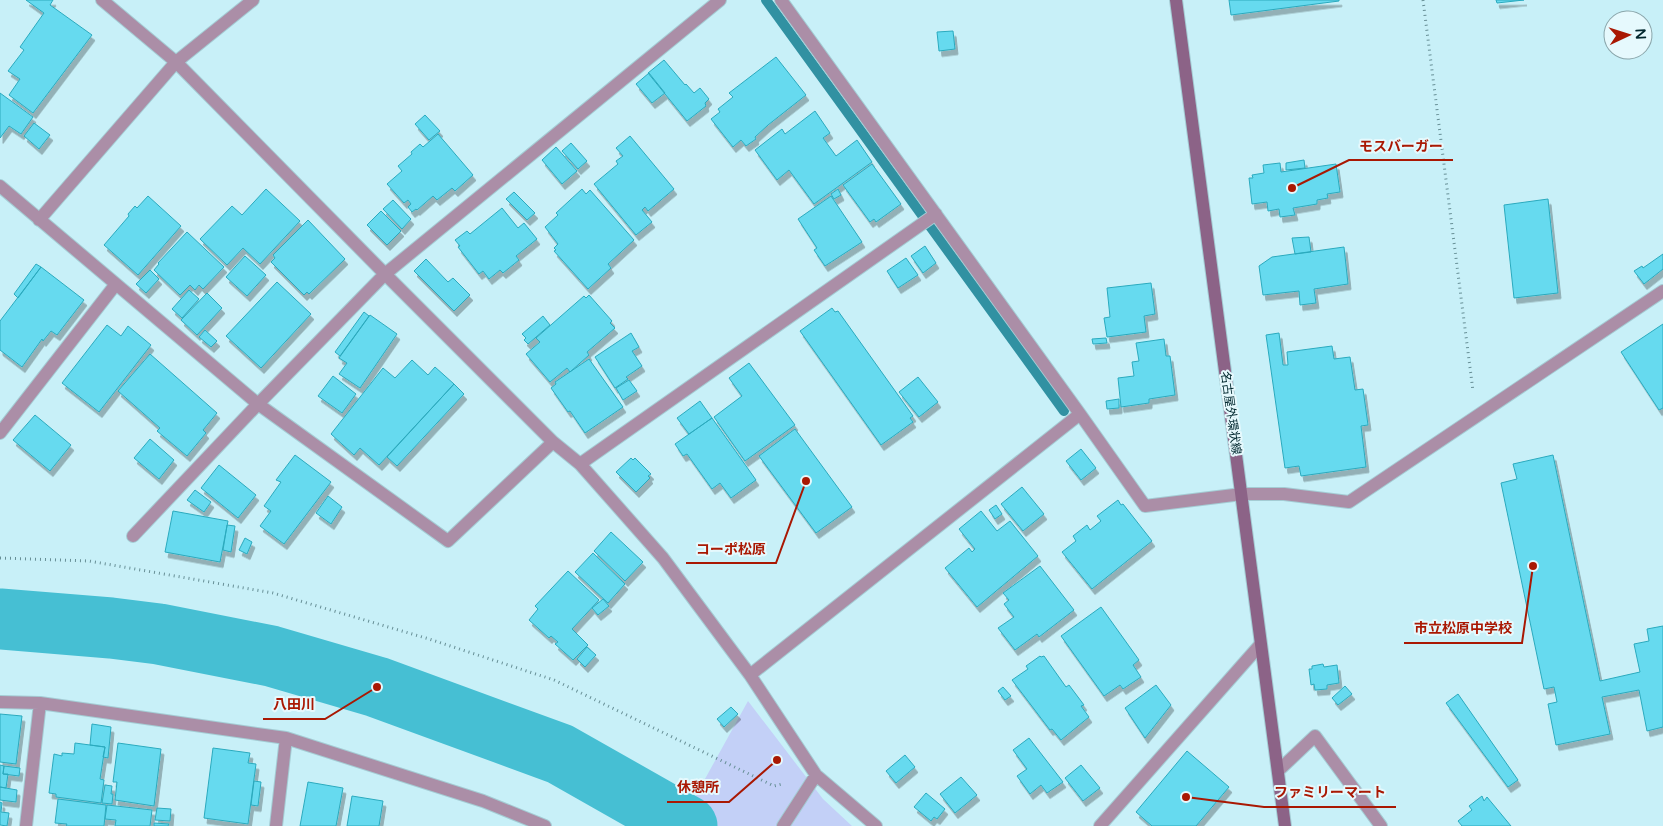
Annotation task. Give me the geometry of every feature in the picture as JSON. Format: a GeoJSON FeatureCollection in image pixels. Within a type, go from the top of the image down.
{"type":"FeatureCollection","features":[{"type":"Feature","properties":{"kind":"main road","name":"名古屋外環状線"},"geometry":{"type":"LineString","coordinates":[[1176,0],[1285,826]]}},
{"type":"Feature","properties":{"kind":"street"},"geometry":{"type":"LineString","coordinates":[[102,0],[176,62],[384,274],[553,442],[580,464],[663,558],[750,675],[816,774],[876,826]]}},
{"type":"Feature","properties":{"kind":"street"},"geometry":{"type":"LineString","coordinates":[[39,220],[176,62],[253,0]]}},
{"type":"Feature","properties":{"kind":"street"},"geometry":{"type":"LineString","coordinates":[[132,536],[384,274],[720,0]]}},
{"type":"Feature","properties":{"kind":"street"},"geometry":{"type":"LineString","coordinates":[[781,0],[1145,506],[1242,494],[1284,494],[1349,502],[1663,291]]}},
{"type":"Feature","properties":{"kind":"street"},"geometry":{"type":"LineString","coordinates":[[0,186],[258,404],[448,541],[553,442]]}},
{"type":"Feature","properties":{"kind":"street"},"geometry":{"type":"LineString","coordinates":[[580,464],[936,214]]}},
{"type":"Feature","properties":{"kind":"street"},"geometry":{"type":"LineString","coordinates":[[0,433],[116,284]]}},
{"type":"Feature","properties":{"kind":"street"},"geometry":{"type":"LineString","coordinates":[[750,675],[1080,414]]}},
{"type":"Feature","properties":{"kind":"street"},"geometry":{"type":"LineString","coordinates":[[1100,826],[1260,645]]}},
{"type":"Feature","properties":{"kind":"street"},"geometry":{"type":"LineString","coordinates":[[0,702],[40,703],[286,738],[483,801],[546,826]]}},
{"type":"Feature","properties":{"kind":"street"},"geometry":{"type":"LineString","coordinates":[[26,826],[40,703]]}},
{"type":"Feature","properties":{"kind":"street"},"geometry":{"type":"LineString","coordinates":[[1278,770],[1315,736],[1381,826]]}},
{"type":"Feature","properties":{"kind":"street"},"geometry":{"type":"LineString","coordinates":[[276,826],[286,738]]}},
{"type":"Feature","properties":{"kind":"street"},"geometry":{"type":"LineString","coordinates":[[786,821],[816,774]]}},
{"type":"Feature","properties":{"kind":"path"},"geometry":{"type":"LineString","coordinates":[[1423,0],[1476,416]]}},
{"type":"Feature","properties":{"kind":"path"},"geometry":{"type":"LineString","coordinates":[[0,558],[90,561],[272,593],[429,639],[554,680],[774,786],[816,774]]}},
{"type":"Feature","properties":{"kind":"shaded area"},"geometry":{"type":"Polygon","coordinates":[[[748,701],[823,799],[852,826],[679,826],[748,701]]]}},
{"type":"Feature","properties":{"kind":"building"},"geometry":{"type":"Polygon","coordinates":[[[26,0],[53,0],[50,5],[92,35],[33,113],[9,95],[20,79],[8,71],[24,50],[20,47],[44,13],[26,0]]]}},
{"type":"Feature","properties":{"kind":"building"},"geometry":{"type":"Polygon","coordinates":[[[1229,0],[1339,0],[1339,1],[1231,15],[1229,0]]]}},
{"type":"Feature","properties":{"kind":"building"},"geometry":{"type":"Polygon","coordinates":[[[1496,0],[1524,0],[1497,3],[1496,0]]]}},
{"type":"Feature","properties":{"kind":"building"},"geometry":{"type":"Polygon","coordinates":[[[953,31],[955,49],[939,51],[937,32],[953,31]]]}},
{"type":"Feature","properties":{"kind":"building"},"geometry":{"type":"Polygon","coordinates":[[[776,57],[806,95],[768,125],[755,137],[756,139],[746,146],[741,140],[733,147],[711,119],[720,112],[718,109],[733,97],[729,93],[776,57]]]}},
{"type":"Feature","properties":{"kind":"building"},"geometry":{"type":"Polygon","coordinates":[[[664,60],[694,93],[700,88],[709,99],[705,103],[706,106],[687,121],[648,73],[664,60]]]}},
{"type":"Feature","properties":{"kind":"building"},"geometry":{"type":"Polygon","coordinates":[[[649,73],[665,93],[652,103],[636,84],[649,73]]]}},
{"type":"Feature","properties":{"kind":"building"},"geometry":{"type":"Polygon","coordinates":[[[0,93],[33,117],[21,134],[9,126],[0,138],[0,93]]]}},
{"type":"Feature","properties":{"kind":"building"},"geometry":{"type":"Polygon","coordinates":[[[815,111],[830,133],[823,138],[836,156],[857,140],[872,162],[814,204],[789,170],[777,180],[755,150],[782,129],[785,134],[815,111]]]}},
{"type":"Feature","properties":{"kind":"building"},"geometry":{"type":"Polygon","coordinates":[[[425,115],[440,131],[429,140],[415,124],[425,115]]]}},
{"type":"Feature","properties":{"kind":"building"},"geometry":{"type":"Polygon","coordinates":[[[34,123],[50,135],[39,149],[24,136],[34,123]]]}},
{"type":"Feature","properties":{"kind":"building"},"geometry":{"type":"Polygon","coordinates":[[[438,134],[473,175],[455,191],[452,188],[437,200],[433,196],[412,212],[408,207],[411,204],[408,200],[404,203],[387,184],[402,171],[398,166],[412,154],[411,152],[420,144],[423,147],[438,134]]]}},
{"type":"Feature","properties":{"kind":"building"},"geometry":{"type":"Polygon","coordinates":[[[630,136],[674,189],[648,211],[645,207],[642,210],[652,222],[636,235],[594,184],[618,164],[616,161],[623,156],[616,148],[630,136]]]}},
{"type":"Feature","properties":{"kind":"building"},"geometry":{"type":"Polygon","coordinates":[[[571,143],[587,161],[578,169],[562,151],[571,143]]]}},
{"type":"Feature","properties":{"kind":"building"},"geometry":{"type":"Polygon","coordinates":[[[556,147],[577,171],[562,184],[542,160],[556,147]]]}},
{"type":"Feature","properties":{"kind":"building"},"geometry":{"type":"Polygon","coordinates":[[[1304,160],[1305,168],[1286,170],[1286,163],[1304,160]]]}},
{"type":"Feature","properties":{"kind":"building"},"geometry":{"type":"Polygon","coordinates":[[[1280,163],[1281,172],[1336,164],[1340,192],[1327,194],[1328,198],[1317,200],[1317,204],[1293,208],[1295,215],[1280,217],[1279,209],[1268,211],[1267,202],[1252,204],[1249,178],[1253,178],[1252,175],[1264,173],[1263,165],[1280,163]]]}},
{"type":"Feature","properties":{"kind":"building"},"geometry":{"type":"Polygon","coordinates":[[[872,164],[901,204],[876,222],[874,219],[870,222],[843,185],[872,164]]]}},
{"type":"Feature","properties":{"kind":"building"},"geometry":{"type":"Polygon","coordinates":[[[266,189],[300,221],[260,264],[243,248],[227,265],[200,239],[232,206],[242,215],[266,189]]]}},
{"type":"Feature","properties":{"kind":"building"},"geometry":{"type":"Polygon","coordinates":[[[582,189],[586,194],[590,190],[634,240],[608,264],[611,268],[588,289],[554,251],[558,244],[545,227],[558,215],[556,213],[582,189]]]}},
{"type":"Feature","properties":{"kind":"building"},"geometry":{"type":"Polygon","coordinates":[[[838,189],[841,195],[834,199],[831,194],[838,189]]]}},
{"type":"Feature","properties":{"kind":"building"},"geometry":{"type":"Polygon","coordinates":[[[514,192],[535,213],[527,220],[506,199],[514,192]]]}},
{"type":"Feature","properties":{"kind":"building"},"geometry":{"type":"Polygon","coordinates":[[[148,196],[181,226],[138,275],[104,245],[129,216],[128,214],[135,206],[137,208],[148,196]]]}},
{"type":"Feature","properties":{"kind":"building"},"geometry":{"type":"Polygon","coordinates":[[[831,196],[862,242],[825,266],[814,250],[817,248],[798,219],[831,196]]]}},
{"type":"Feature","properties":{"kind":"building"},"geometry":{"type":"Polygon","coordinates":[[[1548,199],[1558,293],[1514,298],[1504,205],[1548,199]]]}},
{"type":"Feature","properties":{"kind":"building"},"geometry":{"type":"Polygon","coordinates":[[[393,200],[411,219],[402,229],[383,209],[393,200]]]}},
{"type":"Feature","properties":{"kind":"building"},"geometry":{"type":"Polygon","coordinates":[[[502,208],[518,228],[524,223],[537,239],[516,256],[519,260],[503,273],[500,270],[489,279],[483,271],[479,274],[458,247],[460,246],[455,240],[467,231],[470,234],[502,208]]]}},
{"type":"Feature","properties":{"kind":"building"},"geometry":{"type":"Polygon","coordinates":[[[381,211],[401,231],[387,245],[367,225],[381,211]]]}},
{"type":"Feature","properties":{"kind":"building"},"geometry":{"type":"Polygon","coordinates":[[[308,220],[345,259],[309,294],[307,292],[304,295],[271,262],[275,258],[273,255],[308,220]]]}},
{"type":"Feature","properties":{"kind":"building"},"geometry":{"type":"Polygon","coordinates":[[[187,232],[224,267],[203,289],[199,285],[195,290],[190,285],[180,295],[154,270],[158,263],[187,232]]]}},
{"type":"Feature","properties":{"kind":"building"},"geometry":{"type":"Polygon","coordinates":[[[1309,237],[1311,252],[1295,254],[1292,238],[1309,237]]]}},
{"type":"Feature","properties":{"kind":"building"},"geometry":{"type":"Polygon","coordinates":[[[925,246],[936,263],[923,273],[911,256],[925,246]]]}},
{"type":"Feature","properties":{"kind":"building"},"geometry":{"type":"Polygon","coordinates":[[[1344,247],[1348,284],[1314,289],[1316,303],[1300,305],[1299,291],[1263,295],[1259,266],[1272,257],[1344,247]]]}},
{"type":"Feature","properties":{"kind":"building"},"geometry":{"type":"Polygon","coordinates":[[[1663,254],[1663,269],[1644,284],[1634,271],[1642,266],[1643,268],[1663,254]]]}},
{"type":"Feature","properties":{"kind":"building"},"geometry":{"type":"Polygon","coordinates":[[[245,256],[266,275],[247,296],[226,277],[245,256]]]}},
{"type":"Feature","properties":{"kind":"building"},"geometry":{"type":"Polygon","coordinates":[[[906,258],[918,275],[898,288],[887,271],[906,258]]]}},
{"type":"Feature","properties":{"kind":"building"},"geometry":{"type":"Polygon","coordinates":[[[426,259],[448,282],[453,278],[470,295],[454,311],[414,271],[426,259]]]}},
{"type":"Feature","properties":{"kind":"building"},"geometry":{"type":"Polygon","coordinates":[[[36,264],[41,267],[18,298],[14,294],[36,264]]]}},
{"type":"Feature","properties":{"kind":"building"},"geometry":{"type":"Polygon","coordinates":[[[41,267],[84,300],[57,335],[51,331],[43,341],[42,339],[22,367],[0,350],[0,321],[41,267]]]}},
{"type":"Feature","properties":{"kind":"building"},"geometry":{"type":"Polygon","coordinates":[[[150,270],[159,279],[146,293],[136,284],[150,270]]]}},
{"type":"Feature","properties":{"kind":"building"},"geometry":{"type":"Polygon","coordinates":[[[277,282],[311,314],[261,368],[226,336],[277,282]]]}},
{"type":"Feature","properties":{"kind":"building"},"geometry":{"type":"Polygon","coordinates":[[[1151,283],[1155,314],[1144,316],[1146,332],[1107,337],[1104,318],[1110,317],[1107,288],[1151,283]]]}},
{"type":"Feature","properties":{"kind":"building"},"geometry":{"type":"Polygon","coordinates":[[[189,290],[199,299],[182,318],[172,309],[189,290]]]}},
{"type":"Feature","properties":{"kind":"building"},"geometry":{"type":"Polygon","coordinates":[[[207,293],[222,308],[197,335],[181,320],[207,293]]]}},
{"type":"Feature","properties":{"kind":"building"},"geometry":{"type":"Polygon","coordinates":[[[589,295],[612,321],[610,323],[615,328],[587,352],[589,355],[570,372],[567,368],[550,382],[526,354],[540,342],[536,338],[584,296],[586,298],[589,295]]]}},
{"type":"Feature","properties":{"kind":"building"},"geometry":{"type":"Polygon","coordinates":[[[832,308],[835,312],[838,311],[913,416],[910,418],[913,422],[881,445],[800,331],[832,308]]]}},
{"type":"Feature","properties":{"kind":"building"},"geometry":{"type":"Polygon","coordinates":[[[364,312],[369,316],[340,356],[335,352],[364,312]]]}},
{"type":"Feature","properties":{"kind":"building"},"geometry":{"type":"Polygon","coordinates":[[[370,315],[397,334],[360,388],[339,374],[347,363],[339,358],[370,315]]]}},
{"type":"Feature","properties":{"kind":"building"},"geometry":{"type":"Polygon","coordinates":[[[543,316],[550,325],[528,344],[522,334],[543,316]]]}},
{"type":"Feature","properties":{"kind":"building"},"geometry":{"type":"Polygon","coordinates":[[[1663,324],[1663,408],[1659,410],[1621,352],[1663,324]]]}},
{"type":"Feature","properties":{"kind":"building"},"geometry":{"type":"Polygon","coordinates":[[[107,325],[121,336],[128,326],[151,345],[99,412],[62,383],[107,325]]]}},
{"type":"Feature","properties":{"kind":"building"},"geometry":{"type":"Polygon","coordinates":[[[205,330],[217,341],[211,347],[199,337],[205,330]]]}},
{"type":"Feature","properties":{"kind":"building"},"geometry":{"type":"Polygon","coordinates":[[[631,333],[639,347],[632,351],[642,366],[626,377],[628,379],[615,388],[595,357],[631,333]]]}},
{"type":"Feature","properties":{"kind":"building"},"geometry":{"type":"Polygon","coordinates":[[[1279,333],[1283,365],[1288,365],[1287,352],[1332,346],[1334,359],[1350,357],[1355,390],[1363,389],[1368,425],[1361,426],[1366,467],[1301,476],[1299,466],[1285,468],[1266,335],[1279,333]]]}},
{"type":"Feature","properties":{"kind":"building"},"geometry":{"type":"Polygon","coordinates":[[[1106,338],[1107,343],[1093,344],[1092,339],[1106,338]]]}},
{"type":"Feature","properties":{"kind":"building"},"geometry":{"type":"Polygon","coordinates":[[[1164,339],[1166,356],[1170,356],[1175,395],[1149,399],[1149,403],[1121,407],[1118,378],[1134,376],[1132,362],[1139,361],[1136,343],[1164,339]]]}},
{"type":"Feature","properties":{"kind":"building"},"geometry":{"type":"Polygon","coordinates":[[[150,354],[217,413],[203,430],[206,433],[187,456],[157,431],[160,428],[118,391],[150,354]]]}},
{"type":"Feature","properties":{"kind":"building"},"geometry":{"type":"Polygon","coordinates":[[[589,359],[623,407],[585,433],[551,388],[556,384],[555,382],[589,359]]]}},
{"type":"Feature","properties":{"kind":"building"},"geometry":{"type":"Polygon","coordinates":[[[412,360],[428,375],[435,367],[454,384],[379,465],[360,448],[354,455],[331,434],[383,368],[395,378],[412,360]]]}},
{"type":"Feature","properties":{"kind":"building"},"geometry":{"type":"Polygon","coordinates":[[[749,363],[795,425],[745,461],[714,417],[742,396],[729,378],[749,363]]]}},
{"type":"Feature","properties":{"kind":"building"},"geometry":{"type":"Polygon","coordinates":[[[333,376],[356,394],[342,413],[318,396],[333,376]]]}},
{"type":"Feature","properties":{"kind":"building"},"geometry":{"type":"Polygon","coordinates":[[[918,377],[938,402],[919,417],[899,392],[918,377]]]}},
{"type":"Feature","properties":{"kind":"building"},"geometry":{"type":"Polygon","coordinates":[[[629,380],[637,391],[623,400],[616,388],[629,380]]]}},
{"type":"Feature","properties":{"kind":"building"},"geometry":{"type":"Polygon","coordinates":[[[454,384],[464,394],[397,466],[387,457],[454,384]]]}},
{"type":"Feature","properties":{"kind":"building"},"geometry":{"type":"Polygon","coordinates":[[[1119,399],[1119,408],[1107,409],[1106,401],[1119,399]]]}},
{"type":"Feature","properties":{"kind":"building"},"geometry":{"type":"Polygon","coordinates":[[[700,401],[712,418],[689,434],[677,418],[700,401]]]}},
{"type":"Feature","properties":{"kind":"building"},"geometry":{"type":"Polygon","coordinates":[[[35,415],[71,445],[50,471],[13,440],[35,415]]]}},
{"type":"Feature","properties":{"kind":"building"},"geometry":{"type":"Polygon","coordinates":[[[712,418],[756,480],[731,498],[720,483],[712,489],[687,454],[683,456],[675,444],[712,418]]]}},
{"type":"Feature","properties":{"kind":"building"},"geometry":{"type":"Polygon","coordinates":[[[795,429],[852,507],[816,533],[759,456],[795,429]]]}},
{"type":"Feature","properties":{"kind":"building"},"geometry":{"type":"Polygon","coordinates":[[[150,439],[174,460],[159,479],[134,458],[150,439]]]}},
{"type":"Feature","properties":{"kind":"building"},"geometry":{"type":"Polygon","coordinates":[[[1081,449],[1096,468],[1081,480],[1066,461],[1081,449]]]}},
{"type":"Feature","properties":{"kind":"building"},"geometry":{"type":"Polygon","coordinates":[[[295,455],[331,482],[284,544],[260,526],[271,511],[264,506],[281,482],[276,480],[295,455]]]}},
{"type":"Feature","properties":{"kind":"building"},"geometry":{"type":"Polygon","coordinates":[[[1553,455],[1600,681],[1640,672],[1634,644],[1649,641],[1647,629],[1663,626],[1663,727],[1647,731],[1639,690],[1602,697],[1610,734],[1556,745],[1548,704],[1557,702],[1554,687],[1544,689],[1501,483],[1517,479],[1513,464],[1553,455]]]}},
{"type":"Feature","properties":{"kind":"building"},"geometry":{"type":"Polygon","coordinates":[[[631,458],[633,460],[635,458],[651,474],[648,476],[650,478],[636,492],[616,472],[631,458]]]}},
{"type":"Feature","properties":{"kind":"building"},"geometry":{"type":"Polygon","coordinates":[[[219,465],[256,495],[238,518],[201,488],[219,465]]]}},
{"type":"Feature","properties":{"kind":"building"},"geometry":{"type":"Polygon","coordinates":[[[1022,487],[1044,514],[1023,531],[1001,504],[1022,487]]]}},
{"type":"Feature","properties":{"kind":"building"},"geometry":{"type":"Polygon","coordinates":[[[195,490],[211,502],[204,512],[187,500],[195,490]]]}},
{"type":"Feature","properties":{"kind":"building"},"geometry":{"type":"Polygon","coordinates":[[[328,496],[342,507],[331,524],[316,513],[328,496]]]}},
{"type":"Feature","properties":{"kind":"building"},"geometry":{"type":"Polygon","coordinates":[[[1118,500],[1152,541],[1092,589],[1062,552],[1076,541],[1073,536],[1087,525],[1090,530],[1101,521],[1097,516],[1118,500]]]}},
{"type":"Feature","properties":{"kind":"building"},"geometry":{"type":"Polygon","coordinates":[[[996,505],[1002,514],[995,519],[989,510],[996,505]]]}},
{"type":"Feature","properties":{"kind":"building"},"geometry":{"type":"Polygon","coordinates":[[[173,511],[228,521],[220,562],[165,552],[173,511]]]}},
{"type":"Feature","properties":{"kind":"building"},"geometry":{"type":"Polygon","coordinates":[[[981,511],[997,531],[1010,521],[1038,556],[977,607],[945,568],[969,548],[972,552],[975,549],[959,529],[981,511]]]}},
{"type":"Feature","properties":{"kind":"building"},"geometry":{"type":"Polygon","coordinates":[[[227,525],[235,526],[231,552],[223,550],[227,525]]]}},
{"type":"Feature","properties":{"kind":"building"},"geometry":{"type":"Polygon","coordinates":[[[611,532],[643,562],[625,581],[594,551],[611,532]]]}},
{"type":"Feature","properties":{"kind":"building"},"geometry":{"type":"Polygon","coordinates":[[[245,538],[252,542],[247,554],[239,550],[245,538]]]}},
{"type":"Feature","properties":{"kind":"building"},"geometry":{"type":"Polygon","coordinates":[[[593,553],[625,584],[608,603],[575,572],[593,553]]]}},
{"type":"Feature","properties":{"kind":"building"},"geometry":{"type":"Polygon","coordinates":[[[1040,566],[1074,610],[1039,637],[1037,634],[1015,650],[998,628],[1014,617],[1004,604],[1009,600],[1003,593],[1040,566]]]}},
{"type":"Feature","properties":{"kind":"building"},"geometry":{"type":"Polygon","coordinates":[[[568,571],[599,600],[572,629],[588,645],[573,660],[555,644],[558,642],[551,636],[549,638],[529,620],[538,609],[535,606],[568,571]]]}},
{"type":"Feature","properties":{"kind":"building"},"geometry":{"type":"Polygon","coordinates":[[[603,599],[609,606],[598,615],[592,608],[603,599]]]}},
{"type":"Feature","properties":{"kind":"building"},"geometry":{"type":"Polygon","coordinates":[[[1101,607],[1139,660],[1133,665],[1141,677],[1123,689],[1120,685],[1104,696],[1061,636],[1101,607]]]}},
{"type":"Feature","properties":{"kind":"building"},"geometry":{"type":"Polygon","coordinates":[[[587,647],[596,655],[585,667],[577,659],[587,647]]]}},
{"type":"Feature","properties":{"kind":"building"},"geometry":{"type":"Polygon","coordinates":[[[1040,656],[1044,656],[1066,687],[1069,685],[1084,705],[1081,706],[1089,717],[1061,740],[1052,729],[1050,730],[1012,680],[1028,669],[1026,666],[1040,656]]]}},
{"type":"Feature","properties":{"kind":"building"},"geometry":{"type":"Polygon","coordinates":[[[1323,664],[1324,667],[1337,665],[1339,683],[1327,685],[1327,689],[1315,690],[1314,684],[1311,685],[1309,669],[1312,669],[1312,666],[1323,664]]]}},
{"type":"Feature","properties":{"kind":"building"},"geometry":{"type":"Polygon","coordinates":[[[1156,685],[1171,705],[1145,738],[1125,708],[1156,685]]]}},
{"type":"Feature","properties":{"kind":"building"},"geometry":{"type":"Polygon","coordinates":[[[1345,686],[1352,694],[1338,705],[1332,698],[1345,686]]]}},
{"type":"Feature","properties":{"kind":"building"},"geometry":{"type":"Polygon","coordinates":[[[1003,687],[1011,696],[1005,700],[998,691],[1003,687]]]}},
{"type":"Feature","properties":{"kind":"building"},"geometry":{"type":"Polygon","coordinates":[[[1458,694],[1518,780],[1508,787],[1446,703],[1458,694]]]}},
{"type":"Feature","properties":{"kind":"building"},"geometry":{"type":"Polygon","coordinates":[[[731,707],[738,714],[724,727],[717,719],[731,707]]]}},
{"type":"Feature","properties":{"kind":"building"},"geometry":{"type":"Polygon","coordinates":[[[0,714],[22,716],[16,764],[0,762],[0,714]]]}},
{"type":"Feature","properties":{"kind":"building"},"geometry":{"type":"Polygon","coordinates":[[[92,724],[111,727],[108,758],[103,757],[105,747],[90,745],[92,724]]]}},
{"type":"Feature","properties":{"kind":"building"},"geometry":{"type":"Polygon","coordinates":[[[1029,738],[1063,782],[1047,793],[1041,785],[1030,794],[1017,776],[1027,769],[1013,750],[1029,738]]]}},
{"type":"Feature","properties":{"kind":"building"},"geometry":{"type":"Polygon","coordinates":[[[75,743],[105,747],[100,779],[104,780],[101,803],[56,797],[56,794],[49,793],[54,754],[62,756],[62,753],[74,754],[75,743]]]}},
{"type":"Feature","properties":{"kind":"building"},"geometry":{"type":"Polygon","coordinates":[[[118,743],[161,749],[154,806],[115,800],[117,782],[113,782],[118,743]]]}},
{"type":"Feature","properties":{"kind":"building"},"geometry":{"type":"Polygon","coordinates":[[[213,748],[250,753],[248,763],[256,764],[248,824],[204,818],[213,748]]]}},
{"type":"Feature","properties":{"kind":"building"},"geometry":{"type":"Polygon","coordinates":[[[1187,751],[1229,787],[1196,826],[1152,826],[1136,812],[1187,751]]]}},
{"type":"Feature","properties":{"kind":"building"},"geometry":{"type":"Polygon","coordinates":[[[905,755],[915,767],[896,783],[886,771],[905,755]]]}},
{"type":"Feature","properties":{"kind":"building"},"geometry":{"type":"Polygon","coordinates":[[[0,765],[4,766],[3,774],[8,774],[6,788],[0,787],[0,765]]]}},
{"type":"Feature","properties":{"kind":"building"},"geometry":{"type":"Polygon","coordinates":[[[1081,765],[1100,788],[1083,801],[1065,778],[1081,765]]]}},
{"type":"Feature","properties":{"kind":"building"},"geometry":{"type":"Polygon","coordinates":[[[4,766],[20,768],[19,776],[3,774],[4,766]]]}},
{"type":"Feature","properties":{"kind":"building"},"geometry":{"type":"Polygon","coordinates":[[[961,777],[977,795],[955,813],[940,794],[961,777]]]}},
{"type":"Feature","properties":{"kind":"building"},"geometry":{"type":"Polygon","coordinates":[[[254,781],[261,782],[258,806],[251,805],[254,781]]]}},
{"type":"Feature","properties":{"kind":"building"},"geometry":{"type":"Polygon","coordinates":[[[308,782],[343,788],[336,826],[300,826],[308,782]]]}},
{"type":"Feature","properties":{"kind":"building"},"geometry":{"type":"Polygon","coordinates":[[[105,785],[112,786],[112,804],[102,803],[105,785]]]}},
{"type":"Feature","properties":{"kind":"building"},"geometry":{"type":"Polygon","coordinates":[[[0,787],[17,790],[16,802],[0,800],[0,787]]]}},
{"type":"Feature","properties":{"kind":"building"},"geometry":{"type":"Polygon","coordinates":[[[926,793],[945,809],[937,819],[934,817],[931,821],[914,807],[926,793]]]}},
{"type":"Feature","properties":{"kind":"building"},"geometry":{"type":"Polygon","coordinates":[[[352,796],[383,801],[379,826],[347,826],[352,796]]]}},
{"type":"Feature","properties":{"kind":"building"},"geometry":{"type":"Polygon","coordinates":[[[1482,796],[1484,801],[1487,797],[1511,826],[1462,826],[1458,821],[1472,810],[1469,806],[1482,796]]]}},
{"type":"Feature","properties":{"kind":"building"},"geometry":{"type":"Polygon","coordinates":[[[58,799],[106,805],[104,826],[66,826],[67,824],[55,823],[58,799]]]}},
{"type":"Feature","properties":{"kind":"building"},"geometry":{"type":"Polygon","coordinates":[[[0,802],[2,803],[1,812],[9,813],[7,826],[0,825],[0,802]]]}},
{"type":"Feature","properties":{"kind":"building"},"geometry":{"type":"Polygon","coordinates":[[[107,805],[152,810],[150,826],[115,826],[116,820],[105,819],[107,805]]]}},
{"type":"Feature","properties":{"kind":"building"},"geometry":{"type":"Polygon","coordinates":[[[157,808],[171,809],[170,821],[155,820],[157,808]]]}},
{"type":"Feature","properties":{"kind":"building"},"geometry":{"type":"Polygon","coordinates":[[[154,823],[169,824],[168,826],[154,826],[154,823]]]}},
{"type":"Feature","properties":{"kind":"waterway"},"geometry":{"type":"LineString","coordinates":[[766,0],[1064,411]]}},
{"type":"Feature","properties":{"kind":"waterway"},"geometry":{"type":"LineString","coordinates":[[0,619],[159,634],[271,656],[377,687],[560,754],[687,826]]}},
{"type":"Feature","properties":{"kind":"place","name":"モスバーガー"},"geometry":{"type":"Point","coordinates":[1292,188]}},
{"type":"Feature","properties":{"kind":"place","name":"コーポ松原"},"geometry":{"type":"Point","coordinates":[806,481]}},
{"type":"Feature","properties":{"kind":"place","name":"市立松原中学校"},"geometry":{"type":"Point","coordinates":[1533,566]}},
{"type":"Feature","properties":{"kind":"place","name":"八田川"},"geometry":{"type":"Point","coordinates":[377,687]}},
{"type":"Feature","properties":{"kind":"place","name":"休憩所"},"geometry":{"type":"Point","coordinates":[777,760]}},
{"type":"Feature","properties":{"kind":"place","name":"ファミリーマート"},"geometry":{"type":"Point","coordinates":[1186,797]}}]}
